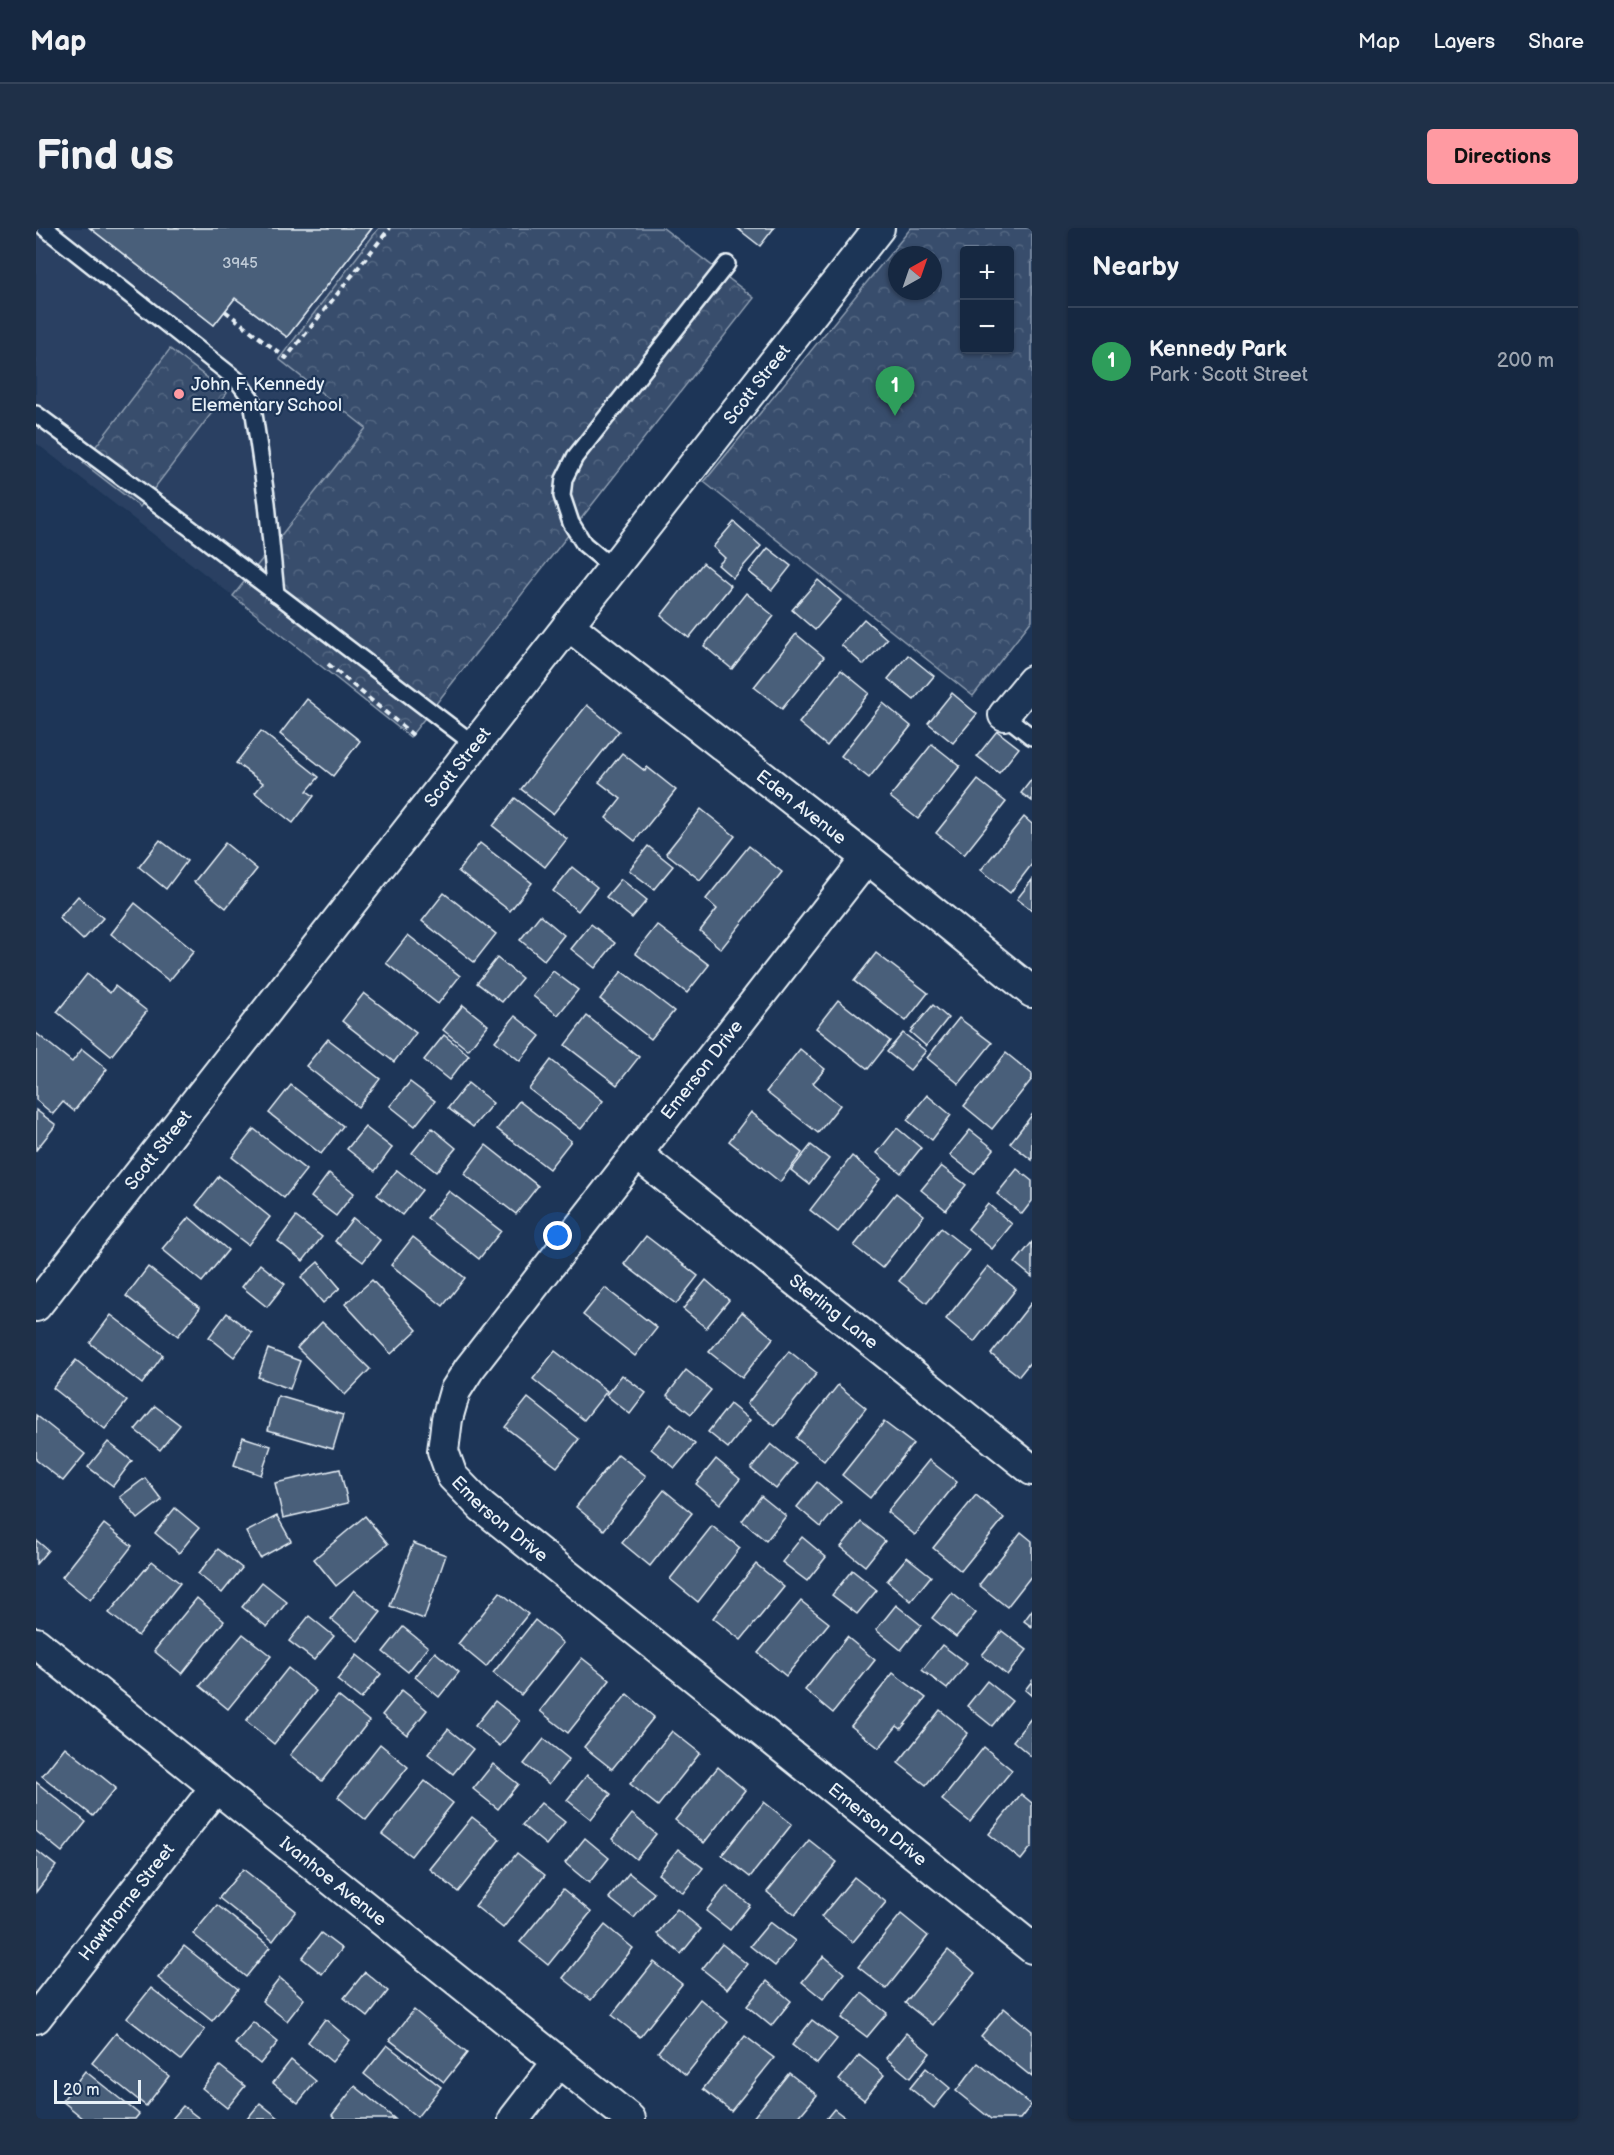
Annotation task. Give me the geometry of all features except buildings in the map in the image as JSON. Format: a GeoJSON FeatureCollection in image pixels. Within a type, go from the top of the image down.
{"type":"FeatureCollection","features":[{"type":"Feature","properties":{"kind":"street","name":"Scott Street"},"geometry":{"type":"LineString","coordinates":[[36,1305],[879,228]]}},
{"type":"Feature","properties":{"kind":"street","name":"Eden Avenue"},"geometry":{"type":"LineString","coordinates":[[568,625],[867,858],[1032,992]]}},
{"type":"Feature","properties":{"kind":"street"},"geometry":{"type":"LineString","coordinates":[[1004,715],[1032,681]]}},
{"type":"Feature","properties":{"kind":"street","name":"Emerson Drive"},"geometry":{"type":"LineString","coordinates":[[867,858],[469,1369],[455,1391],[447,1419],[443,1451],[452,1476],[482,1507],[1032,1948]]}},
{"type":"Feature","properties":{"kind":"street","name":"Sterling Lane"},"geometry":{"type":"LineString","coordinates":[[637,1154],[1032,1470]]}},
{"type":"Feature","properties":{"kind":"street","name":"Ivanhoe Avenue"},"geometry":{"type":"LineString","coordinates":[[36,1643],[630,2119]]}},
{"type":"Feature","properties":{"kind":"street","name":"Hawthorne Street"},"geometry":{"type":"LineString","coordinates":[[36,2018],[216,1787]]}},
{"type":"Feature","properties":{"kind":"street"},"geometry":{"type":"LineString","coordinates":[[514,2119],[558,2062]]}},
{"type":"Feature","properties":{"kind":"lane"},"geometry":{"type":"LineString","coordinates":[[45,228],[237,380],[252,400],[267,502],[276,594]]}},
{"type":"Feature","properties":{"kind":"lane"},"geometry":{"type":"LineString","coordinates":[[613,568],[584,544],[571,523],[562,496],[564,479],[575,456],[727,264]]}},
{"type":"Feature","properties":{"kind":"lane"},"geometry":{"type":"LineString","coordinates":[[36,414],[475,745]]}},
{"type":"Feature","properties":{"kind":"lane"},"geometry":{"type":"LineString","coordinates":[[1004,715],[1032,737]]}},
{"type":"Feature","properties":{"kind":"path"},"geometry":{"type":"LineString","coordinates":[[225,311],[286,358],[390,228]]}},
{"type":"Feature","properties":{"kind":"shaded area","name":"John F. Kennedy Elementary School"},"geometry":{"type":"Polygon","coordinates":[[[36,228],[379,228],[279,359],[366,428],[233,596],[36,443],[36,228]]]}},
{"type":"Feature","properties":{"kind":"green space"},"geometry":{"type":"Polygon","coordinates":[[[379,228],[663,228],[754,298],[410,737],[233,596],[366,428],[279,359],[379,228]]]}},
{"type":"Feature","properties":{"kind":"green space"},"geometry":{"type":"Polygon","coordinates":[[[911,228],[1032,228],[1032,620],[973,696],[704,482],[888,256],[888,300],[942,300],[942,246],[896,246],[911,228]]]}},
{"type":"Feature","properties":{"kind":"green space"},"geometry":{"type":"Polygon","coordinates":[[[170,349],[227,393],[140,507],[83,463],[170,349]]]}},
{"type":"Feature","properties":{"kind":"place","name":"John F. Kennedy Elementary School"},"geometry":{"type":"Point","coordinates":[179,394]}},
{"type":"Feature","properties":{"kind":"place","name":"Kennedy Park"},"geometry":{"type":"Point","coordinates":[895,416]}}]}
